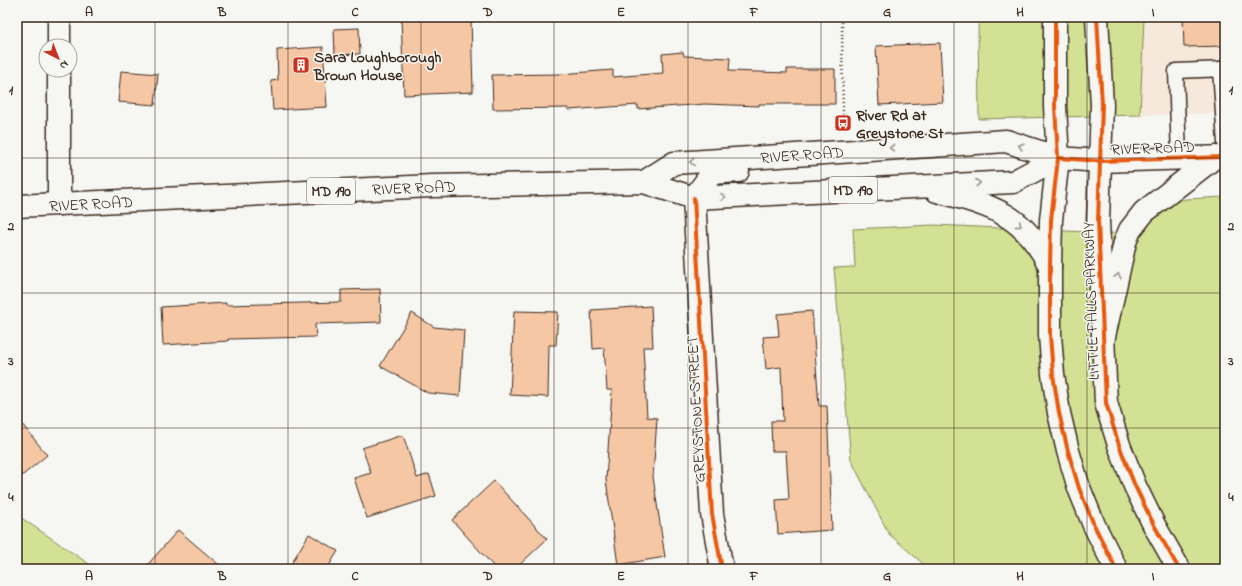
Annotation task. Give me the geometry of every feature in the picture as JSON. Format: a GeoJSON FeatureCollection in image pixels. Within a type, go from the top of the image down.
{"type":"FeatureCollection","features":[{"type":"Feature","properties":{"kind":"main road"},"geometry":{"type":"LineString","coordinates":[[59,17],[59,38]]}},
{"type":"Feature","properties":{"kind":"main road"},"geometry":{"type":"LineString","coordinates":[[1055,17],[1055,106],[1058,158],[1051,220],[1050,335],[1053,374],[1059,413],[1068,451],[1094,524],[1116,569]]}},
{"type":"Feature","properties":{"kind":"main road","name":"LITTLE FALLS PARKWAY"},"geometry":{"type":"LineString","coordinates":[[1097,17],[1102,105],[1098,221],[1106,403],[1119,445],[1136,486],[1154,525],[1179,569]]}},
{"type":"Feature","properties":{"kind":"main road"},"geometry":{"type":"LineString","coordinates":[[59,78],[59,204]]}},
{"type":"Feature","properties":{"kind":"main road","name":"RIVER ROAD"},"geometry":{"type":"LineString","coordinates":[[644,182],[674,163],[836,151],[1006,141],[1058,158],[1100,161],[1179,158],[1222,152]]}},
{"type":"Feature","properties":{"kind":"main road"},"geometry":{"type":"LineString","coordinates":[[694,198],[712,173],[801,167],[836,151]]}},
{"type":"Feature","properties":{"kind":"main road"},"geometry":{"type":"LineString","coordinates":[[1103,342],[1130,230],[1144,212],[1222,152]]}},
{"type":"Feature","properties":{"kind":"main road","name":"RIVER ROAD"},"geometry":{"type":"LineString","coordinates":[[17,206],[424,186],[644,182],[694,198],[1013,182],[1058,158]]}},
{"type":"Feature","properties":{"kind":"main road"},"geometry":{"type":"LineString","coordinates":[[918,186],[978,202],[1010,218],[1023,228],[1034,240],[1043,252],[1050,266]]}},
{"type":"Feature","properties":{"kind":"main road","name":"GREYSTONE STREET"},"geometry":{"type":"LineString","coordinates":[[694,198],[712,514],[722,569]]}},
{"type":"Feature","properties":{"kind":"lane"},"geometry":{"type":"LineString","coordinates":[[1179,158],[1176,71],[1223,69],[1222,152]]}},
{"type":"Feature","properties":{"kind":"path"},"geometry":{"type":"LineString","coordinates":[[843,123],[842,21],[845,17]]}},
{"type":"Feature","properties":{"kind":"shaded area"},"geometry":{"type":"Polygon","coordinates":[[[1144,17],[1225,17],[1225,113],[1140,115],[1144,17]]]}},
{"type":"Feature","properties":{"kind":"green space"},"geometry":{"type":"Polygon","coordinates":[[[978,17],[1144,17],[1140,115],[979,119],[978,17]]]}},
{"type":"Feature","properties":{"kind":"green space"},"geometry":{"type":"Polygon","coordinates":[[[1225,197],[1225,569],[929,569],[889,534],[851,460],[834,268],[855,267],[853,229],[934,225],[1132,234],[1173,202],[1186,199],[1225,197]]]}},
{"type":"Feature","properties":{"kind":"green space"},"geometry":{"type":"Polygon","coordinates":[[[17,515],[89,564],[93,569],[17,569],[17,515]]]}},
{"type":"Feature","properties":{"kind":"building"},"geometry":{"type":"Polygon","coordinates":[[[401,17],[471,17],[473,92],[404,95],[401,17]]]}},
{"type":"Feature","properties":{"kind":"building"},"geometry":{"type":"Polygon","coordinates":[[[1183,17],[1225,17],[1225,46],[1184,47],[1183,17]]]}},
{"type":"Feature","properties":{"kind":"building"},"geometry":{"type":"Polygon","coordinates":[[[359,28],[360,54],[335,55],[334,29],[359,28]]]}},
{"type":"Feature","properties":{"kind":"building"},"geometry":{"type":"Polygon","coordinates":[[[940,43],[943,102],[879,105],[876,46],[940,43]]]}},
{"type":"Feature","properties":{"kind":"building","name":"Sara Loughborough Brown House"},"geometry":{"type":"Polygon","coordinates":[[[323,47],[327,107],[273,110],[271,81],[278,80],[277,50],[323,47]]]}},
{"type":"Feature","properties":{"kind":"building"},"geometry":{"type":"Polygon","coordinates":[[[683,52],[684,56],[730,58],[729,71],[787,73],[787,69],[835,69],[835,104],[759,104],[759,106],[705,104],[638,109],[638,105],[568,110],[568,108],[493,109],[492,75],[560,74],[613,70],[613,77],[663,73],[662,54],[683,52]]]}},
{"type":"Feature","properties":{"kind":"building"},"geometry":{"type":"Polygon","coordinates":[[[121,71],[158,74],[155,105],[118,102],[121,71]]]}},
{"type":"Feature","properties":{"kind":"building"},"geometry":{"type":"Polygon","coordinates":[[[380,289],[381,322],[315,324],[316,337],[228,339],[228,341],[163,345],[161,307],[226,303],[226,305],[341,302],[341,290],[380,289]]]}},
{"type":"Feature","properties":{"kind":"building"},"geometry":{"type":"Polygon","coordinates":[[[651,306],[653,347],[643,347],[647,417],[657,418],[653,477],[665,557],[618,565],[606,480],[612,390],[607,390],[604,348],[593,349],[591,310],[651,306]]]}},
{"type":"Feature","properties":{"kind":"building"},"geometry":{"type":"Polygon","coordinates":[[[514,311],[558,312],[556,345],[549,345],[548,397],[510,395],[514,311]]]}},
{"type":"Feature","properties":{"kind":"building"},"geometry":{"type":"Polygon","coordinates":[[[812,311],[819,406],[827,406],[832,530],[778,534],[776,500],[789,499],[786,451],[772,451],[771,421],[783,421],[781,367],[766,369],[763,337],[779,336],[777,314],[812,311]]]}},
{"type":"Feature","properties":{"kind":"building"},"geometry":{"type":"Polygon","coordinates":[[[412,313],[434,327],[464,330],[460,396],[428,393],[380,366],[412,313]]]}},
{"type":"Feature","properties":{"kind":"building"},"geometry":{"type":"Polygon","coordinates":[[[17,418],[47,455],[17,480],[17,418]]]}},
{"type":"Feature","properties":{"kind":"building"},"geometry":{"type":"Polygon","coordinates":[[[403,435],[417,478],[429,474],[436,496],[367,518],[354,478],[371,473],[362,448],[403,435]]]}},
{"type":"Feature","properties":{"kind":"building"},"geometry":{"type":"Polygon","coordinates":[[[494,481],[547,539],[515,569],[496,569],[452,520],[494,481]]]}},
{"type":"Feature","properties":{"kind":"building"},"geometry":{"type":"Polygon","coordinates":[[[178,530],[224,569],[144,569],[178,530]]]}},
{"type":"Feature","properties":{"kind":"building"},"geometry":{"type":"Polygon","coordinates":[[[309,534],[338,551],[327,569],[288,569],[309,534]]]}},
{"type":"Feature","properties":{"kind":"cycle path"},"geometry":{"type":"LineString","coordinates":[[1055,17],[1055,106],[1058,158],[1051,220],[1050,335],[1053,374],[1059,413],[1079,488],[1094,525],[1116,569]]}},
{"type":"Feature","properties":{"kind":"cycle path"},"geometry":{"type":"LineString","coordinates":[[1097,17],[1102,105],[1098,221],[1106,403],[1119,445],[1135,486],[1154,525],[1179,569]]}},
{"type":"Feature","properties":{"kind":"cycle path"},"geometry":{"type":"LineString","coordinates":[[1058,158],[1100,161],[1225,157]]}},
{"type":"Feature","properties":{"kind":"cycle path"},"geometry":{"type":"LineString","coordinates":[[694,198],[712,514],[722,569]]}},
{"type":"Feature","properties":{"kind":"place","name":"Sara Loughborough Brown House"},"geometry":{"type":"Point","coordinates":[301,65]}},
{"type":"Feature","properties":{"kind":"place","name":"River Rd at Greystone St"},"geometry":{"type":"Point","coordinates":[843,123]}}]}
